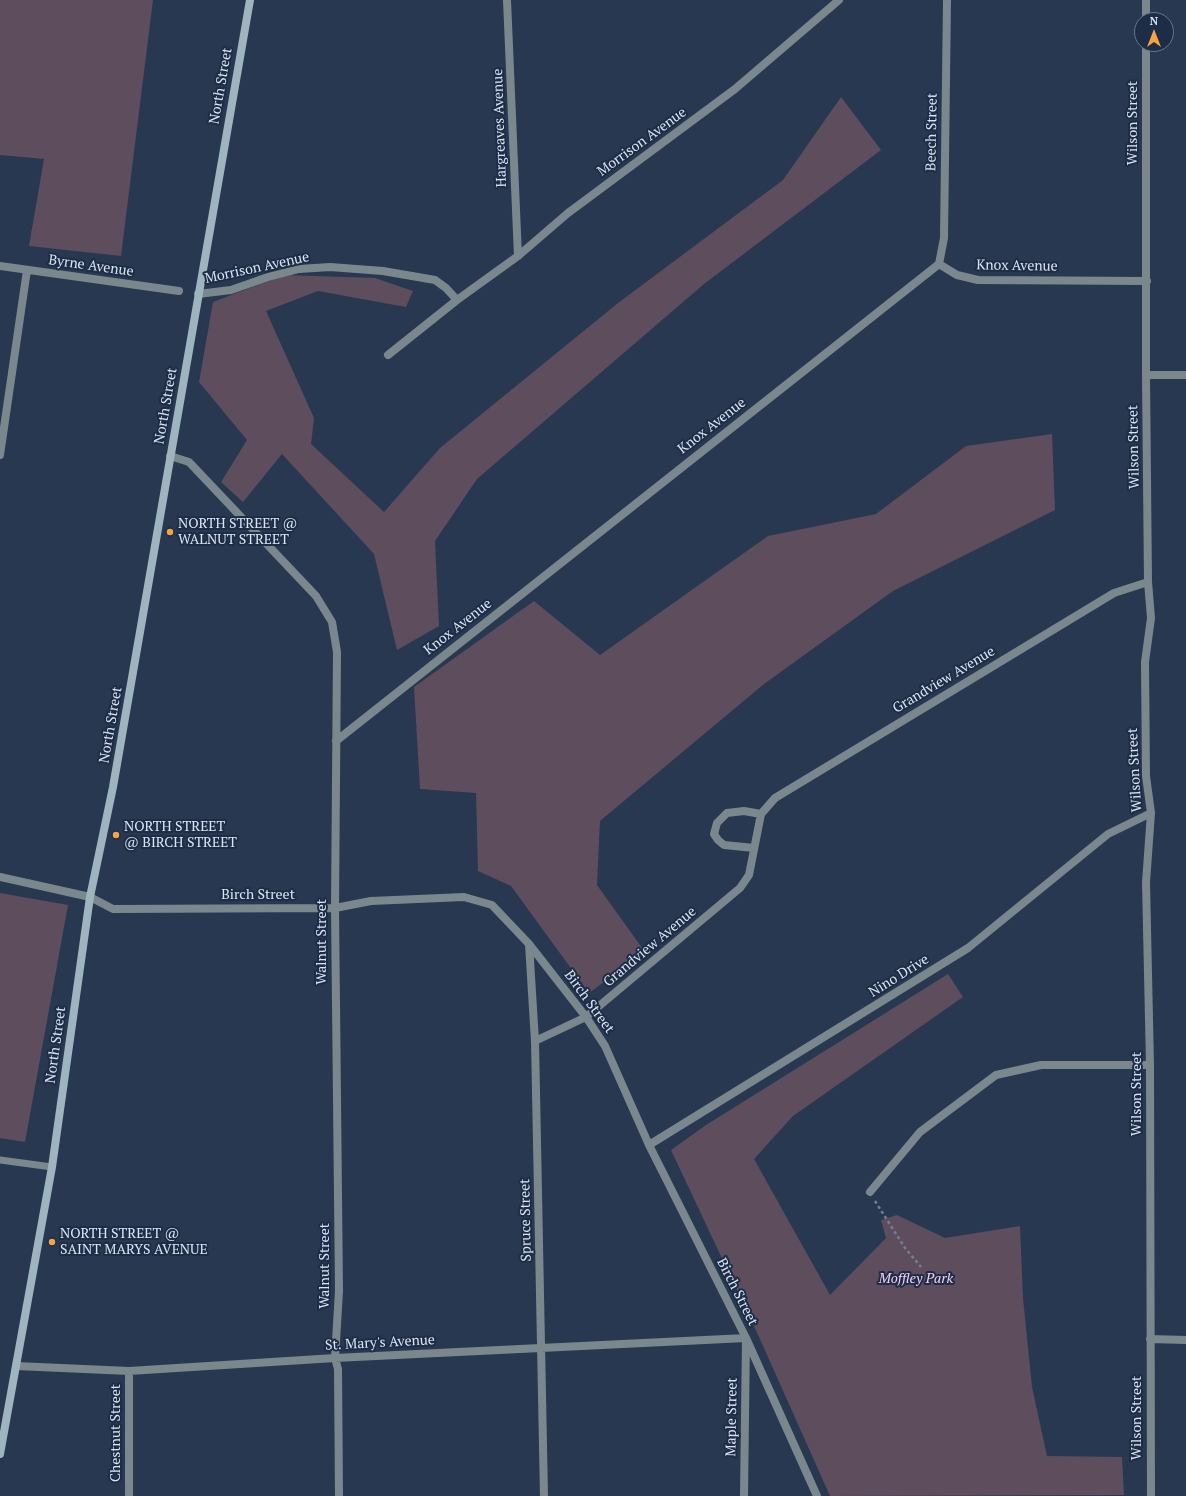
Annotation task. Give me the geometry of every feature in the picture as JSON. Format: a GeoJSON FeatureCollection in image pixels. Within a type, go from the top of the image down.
{"type":"FeatureCollection","features":[{"type":"Feature","properties":{"kind":"main road","name":"North Street"},"geometry":{"type":"LineString","coordinates":[[0,1454],[52,1167],[90,896],[114,787],[250,0]]}},
{"type":"Feature","properties":{"kind":"street","name":"Hargreaves Avenue"},"geometry":{"type":"LineString","coordinates":[[507,0],[518,256]]}},
{"type":"Feature","properties":{"kind":"street","name":"Morrison Avenue"},"geometry":{"type":"LineString","coordinates":[[388,355],[457,300],[518,256],[568,213],[735,90],[839,0]]}},
{"type":"Feature","properties":{"kind":"street","name":"Beech Street"},"geometry":{"type":"LineString","coordinates":[[939,264],[944,238],[947,0]]}},
{"type":"Feature","properties":{"kind":"street"},"geometry":{"type":"LineString","coordinates":[[1146,0],[1146,12]]}},
{"type":"Feature","properties":{"kind":"street","name":"Wilson Street"},"geometry":{"type":"LineString","coordinates":[[1146,52],[1146,375],[1148,582],[1151,618],[1145,662],[1146,776],[1151,813],[1146,882],[1150,1065],[1151,1496]]}},
{"type":"Feature","properties":{"kind":"street","name":"Knox Avenue"},"geometry":{"type":"LineString","coordinates":[[336,741],[939,264],[957,275],[978,280],[1146,281]]}},
{"type":"Feature","properties":{"kind":"street","name":"Byrne Avenue"},"geometry":{"type":"LineString","coordinates":[[0,266],[179,291]]}},
{"type":"Feature","properties":{"kind":"street","name":"Morrison Avenue"},"geometry":{"type":"LineString","coordinates":[[198,294],[231,290],[268,277],[300,269],[330,267],[383,272],[434,280],[446,288],[457,300]]}},
{"type":"Feature","properties":{"kind":"street"},"geometry":{"type":"LineString","coordinates":[[0,455],[27,270]]}},
{"type":"Feature","properties":{"kind":"street"},"geometry":{"type":"LineString","coordinates":[[1146,375],[1186,375]]}},
{"type":"Feature","properties":{"kind":"street","name":"Walnut Street"},"geometry":{"type":"LineString","coordinates":[[170,456],[189,462],[316,596],[332,622],[337,652],[335,908],[339,1291],[334,1358],[338,1369],[339,1496]]}},
{"type":"Feature","properties":{"kind":"street","name":"Grandview Avenue"},"geometry":{"type":"LineString","coordinates":[[535,1041],[586,1017],[740,888],[749,875],[761,814],[774,798],[1114,593],[1148,582]]}},
{"type":"Feature","properties":{"kind":"street"},"geometry":{"type":"LineString","coordinates":[[754,848],[724,845],[714,834],[717,823],[728,813],[744,811],[761,814]]}},
{"type":"Feature","properties":{"kind":"street","name":"Nino Drive"},"geometry":{"type":"LineString","coordinates":[[649,1145],[968,948],[1108,834],[1151,813]]}},
{"type":"Feature","properties":{"kind":"street","name":"Birch Street"},"geometry":{"type":"LineString","coordinates":[[0,877],[90,896],[113,909],[335,908],[371,900],[464,897],[492,904],[530,944],[586,1017],[605,1046],[649,1145],[746,1338],[817,1496]]}},
{"type":"Feature","properties":{"kind":"street","name":"Spruce Street"},"geometry":{"type":"LineString","coordinates":[[530,944],[535,1041],[544,1496]]}},
{"type":"Feature","properties":{"kind":"street"},"geometry":{"type":"LineString","coordinates":[[870,1192],[920,1132],[996,1076],[1041,1065],[1150,1065]]}},
{"type":"Feature","properties":{"kind":"street","name":"St. Mary's Avenue"},"geometry":{"type":"LineString","coordinates":[[16,1366],[129,1371],[334,1358],[746,1338]]}},
{"type":"Feature","properties":{"kind":"street","name":"Maple Street"},"geometry":{"type":"LineString","coordinates":[[744,1496],[746,1338]]}},
{"type":"Feature","properties":{"kind":"street"},"geometry":{"type":"LineString","coordinates":[[1150,1339],[1186,1340]]}},
{"type":"Feature","properties":{"kind":"street","name":"Chestnut Street"},"geometry":{"type":"LineString","coordinates":[[129,1371],[129,1496]]}},
{"type":"Feature","properties":{"kind":"lane"},"geometry":{"type":"LineString","coordinates":[[0,1160],[52,1167]]}},
{"type":"Feature","properties":{"kind":"path"},"geometry":{"type":"LineString","coordinates":[[870,1192],[905,1248],[921,1267]]}},
{"type":"Feature","properties":{"kind":"green space"},"geometry":{"type":"Polygon","coordinates":[[[0,0],[153,0],[121,256],[29,246],[44,159],[0,155],[0,0]]]}},
{"type":"Feature","properties":{"kind":"green space"},"geometry":{"type":"Polygon","coordinates":[[[841,97],[881,150],[704,284],[477,479],[435,541],[439,626],[397,650],[374,554],[282,454],[243,502],[221,482],[247,440],[199,382],[213,302],[284,275],[375,278],[413,291],[406,307],[318,291],[266,311],[314,418],[311,444],[384,512],[440,448],[618,303],[783,180],[841,97]]]}},
{"type":"Feature","properties":{"kind":"green space"},"geometry":{"type":"Polygon","coordinates":[[[1052,434],[1055,510],[893,591],[764,684],[600,821],[597,885],[645,952],[589,993],[511,886],[478,871],[476,793],[420,789],[414,687],[534,601],[600,655],[768,536],[876,514],[966,446],[1052,434]]]}},
{"type":"Feature","properties":{"kind":"green space"},"geometry":{"type":"Polygon","coordinates":[[[0,893],[68,905],[25,1142],[0,1138],[0,893]]]}},
{"type":"Feature","properties":{"kind":"green space","name":"Moffley Park"},"geometry":{"type":"Polygon","coordinates":[[[948,974],[963,997],[793,1116],[754,1159],[830,1295],[886,1238],[881,1220],[897,1215],[945,1238],[1020,1226],[1023,1298],[1032,1387],[1047,1456],[1122,1457],[1124,1495],[830,1496],[759,1337],[671,1150],[706,1125],[948,974]]]}},
{"type":"Feature","properties":{"kind":"place","name":"NORTH STREET @ WALNUT STREET"},"geometry":{"type":"Point","coordinates":[170,532]}},
{"type":"Feature","properties":{"kind":"place","name":"NORTH STREET @ BIRCH STREET"},"geometry":{"type":"Point","coordinates":[116,835]}},
{"type":"Feature","properties":{"kind":"place","name":"NORTH STREET @ SAINT MARYS AVENUE"},"geometry":{"type":"Point","coordinates":[52,1242]}}]}
